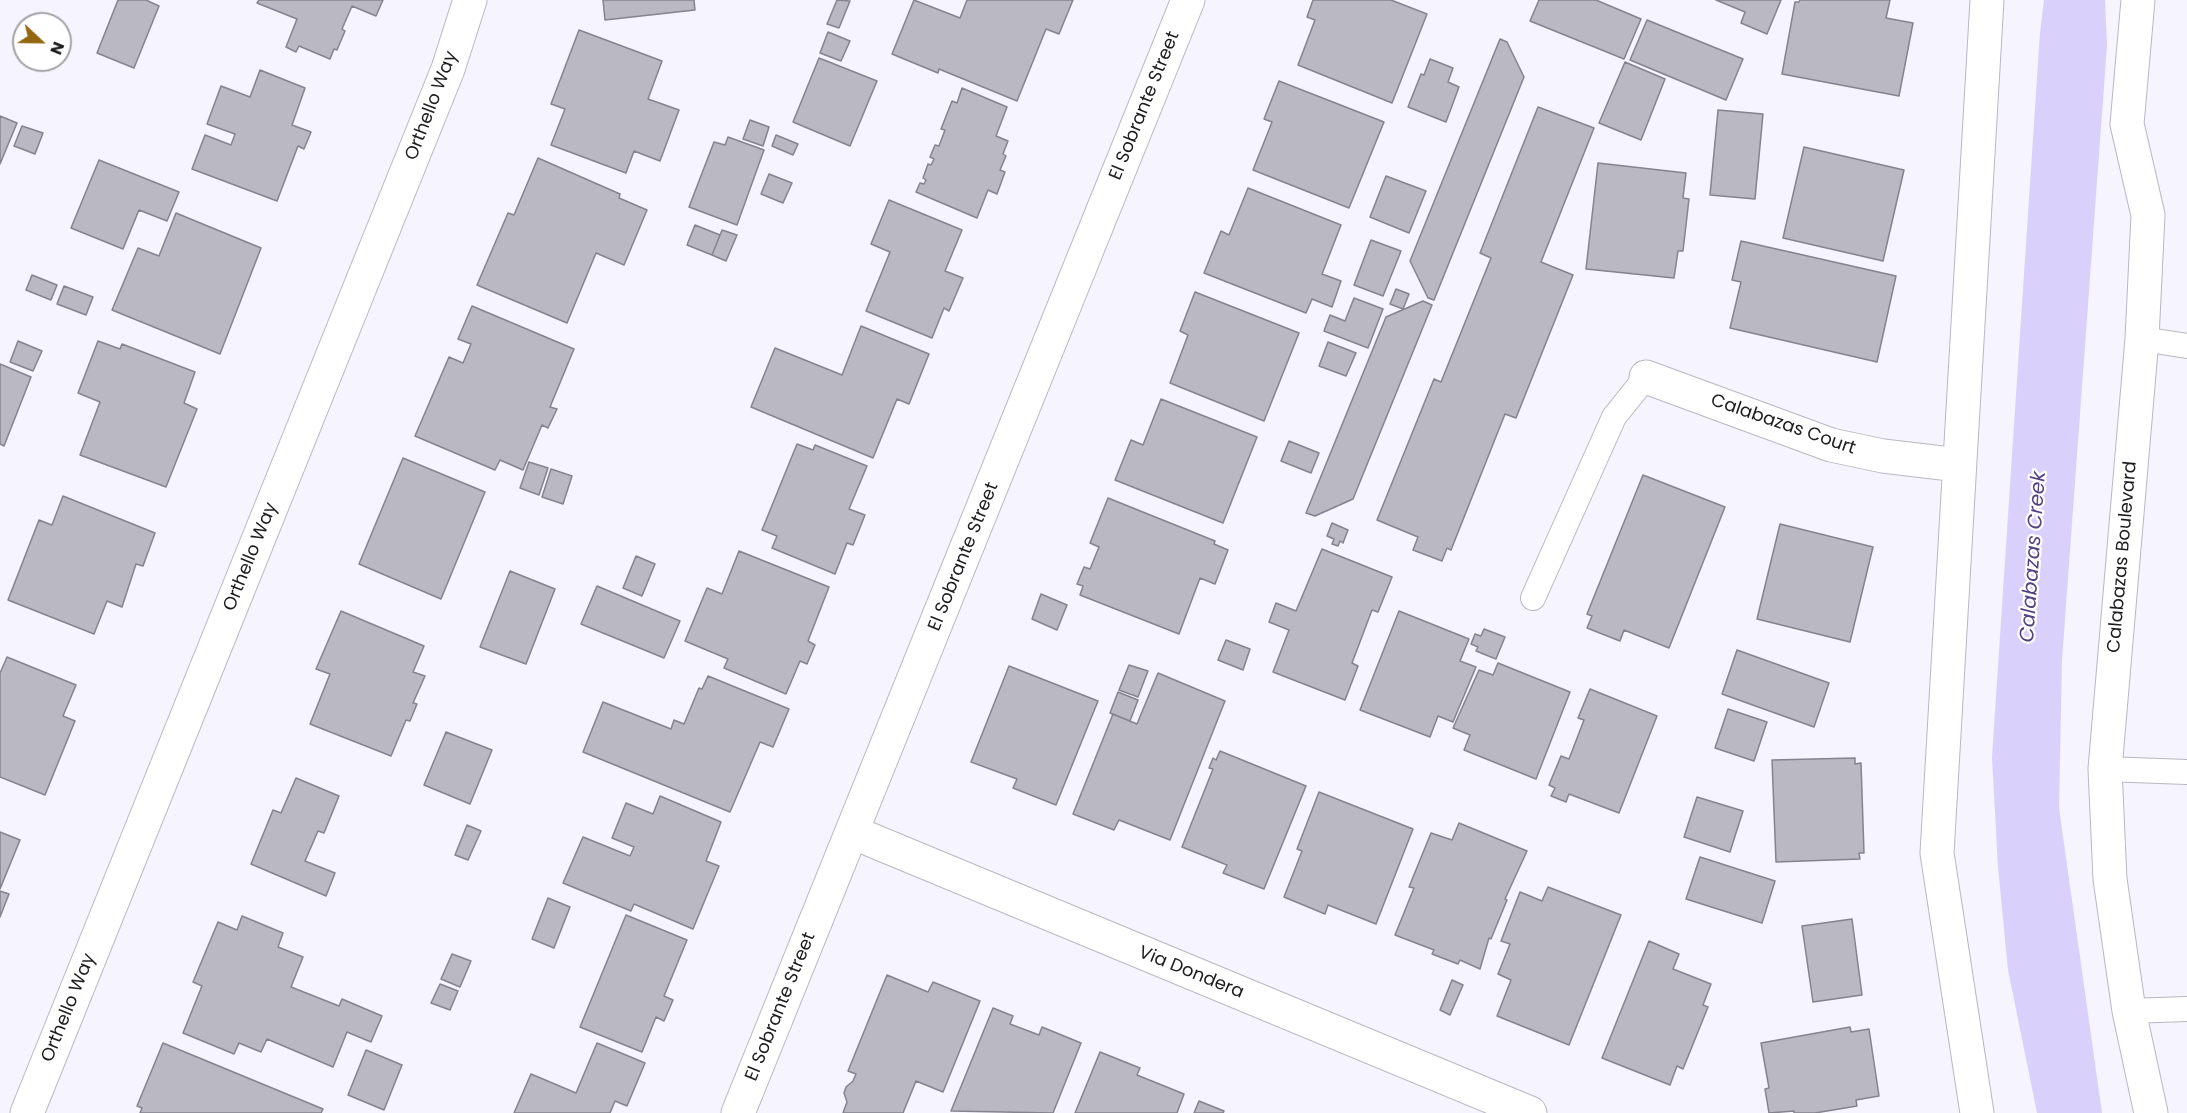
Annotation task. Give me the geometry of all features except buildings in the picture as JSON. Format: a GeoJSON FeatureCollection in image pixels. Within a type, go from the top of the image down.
{"type":"FeatureCollection","features":[{"type":"Feature","properties":{"kind":"street","name":"Orthello Way"},"geometry":{"type":"LineString","coordinates":[[27,1113],[448,69],[470,0]]}},
{"type":"Feature","properties":{"kind":"street","name":"El Sobrante Street"},"geometry":{"type":"LineString","coordinates":[[738,1113],[1188,0]]}},
{"type":"Feature","properties":{"kind":"street"},"geometry":{"type":"LineString","coordinates":[[1977,1113],[1937,853],[1986,0]]}},
{"type":"Feature","properties":{"kind":"street","name":"Calabazas Boulevard"},"geometry":{"type":"LineString","coordinates":[[2138,0],[2127,124],[2148,215],[2142,339],[2105,769],[2110,879],[2129,1011],[2151,1113]]}},
{"type":"Feature","properties":{"kind":"street","name":"Calabazas Court"},"geometry":{"type":"LineString","coordinates":[[1646,377],[1831,445],[1883,456],[1959,465]]}},
{"type":"Feature","properties":{"kind":"street","name":"Via Dondera"},"geometry":{"type":"LineString","coordinates":[[852,832],[1530,1113]]}},
{"type":"Feature","properties":{"kind":"lane"},"geometry":{"type":"LineString","coordinates":[[2142,339],[2187,346]]}},
{"type":"Feature","properties":{"kind":"lane"},"geometry":{"type":"LineString","coordinates":[[1533,598],[1614,417],[1646,377]]}},
{"type":"Feature","properties":{"kind":"lane"},"geometry":{"type":"LineString","coordinates":[[2105,769],[2187,772]]}},
{"type":"Feature","properties":{"kind":"lane"},"geometry":{"type":"LineString","coordinates":[[2129,1011],[2187,1009]]}},
{"type":"Feature","properties":{"kind":"water","name":"Calabazas Creek"},"geometry":{"type":"Polygon","coordinates":[[[2044,0],[2105,0],[2107,45],[2062,660],[2059,808],[2102,1113],[2037,1113],[2008,970],[1998,867],[1992,757],[2044,0]]]}}]}
